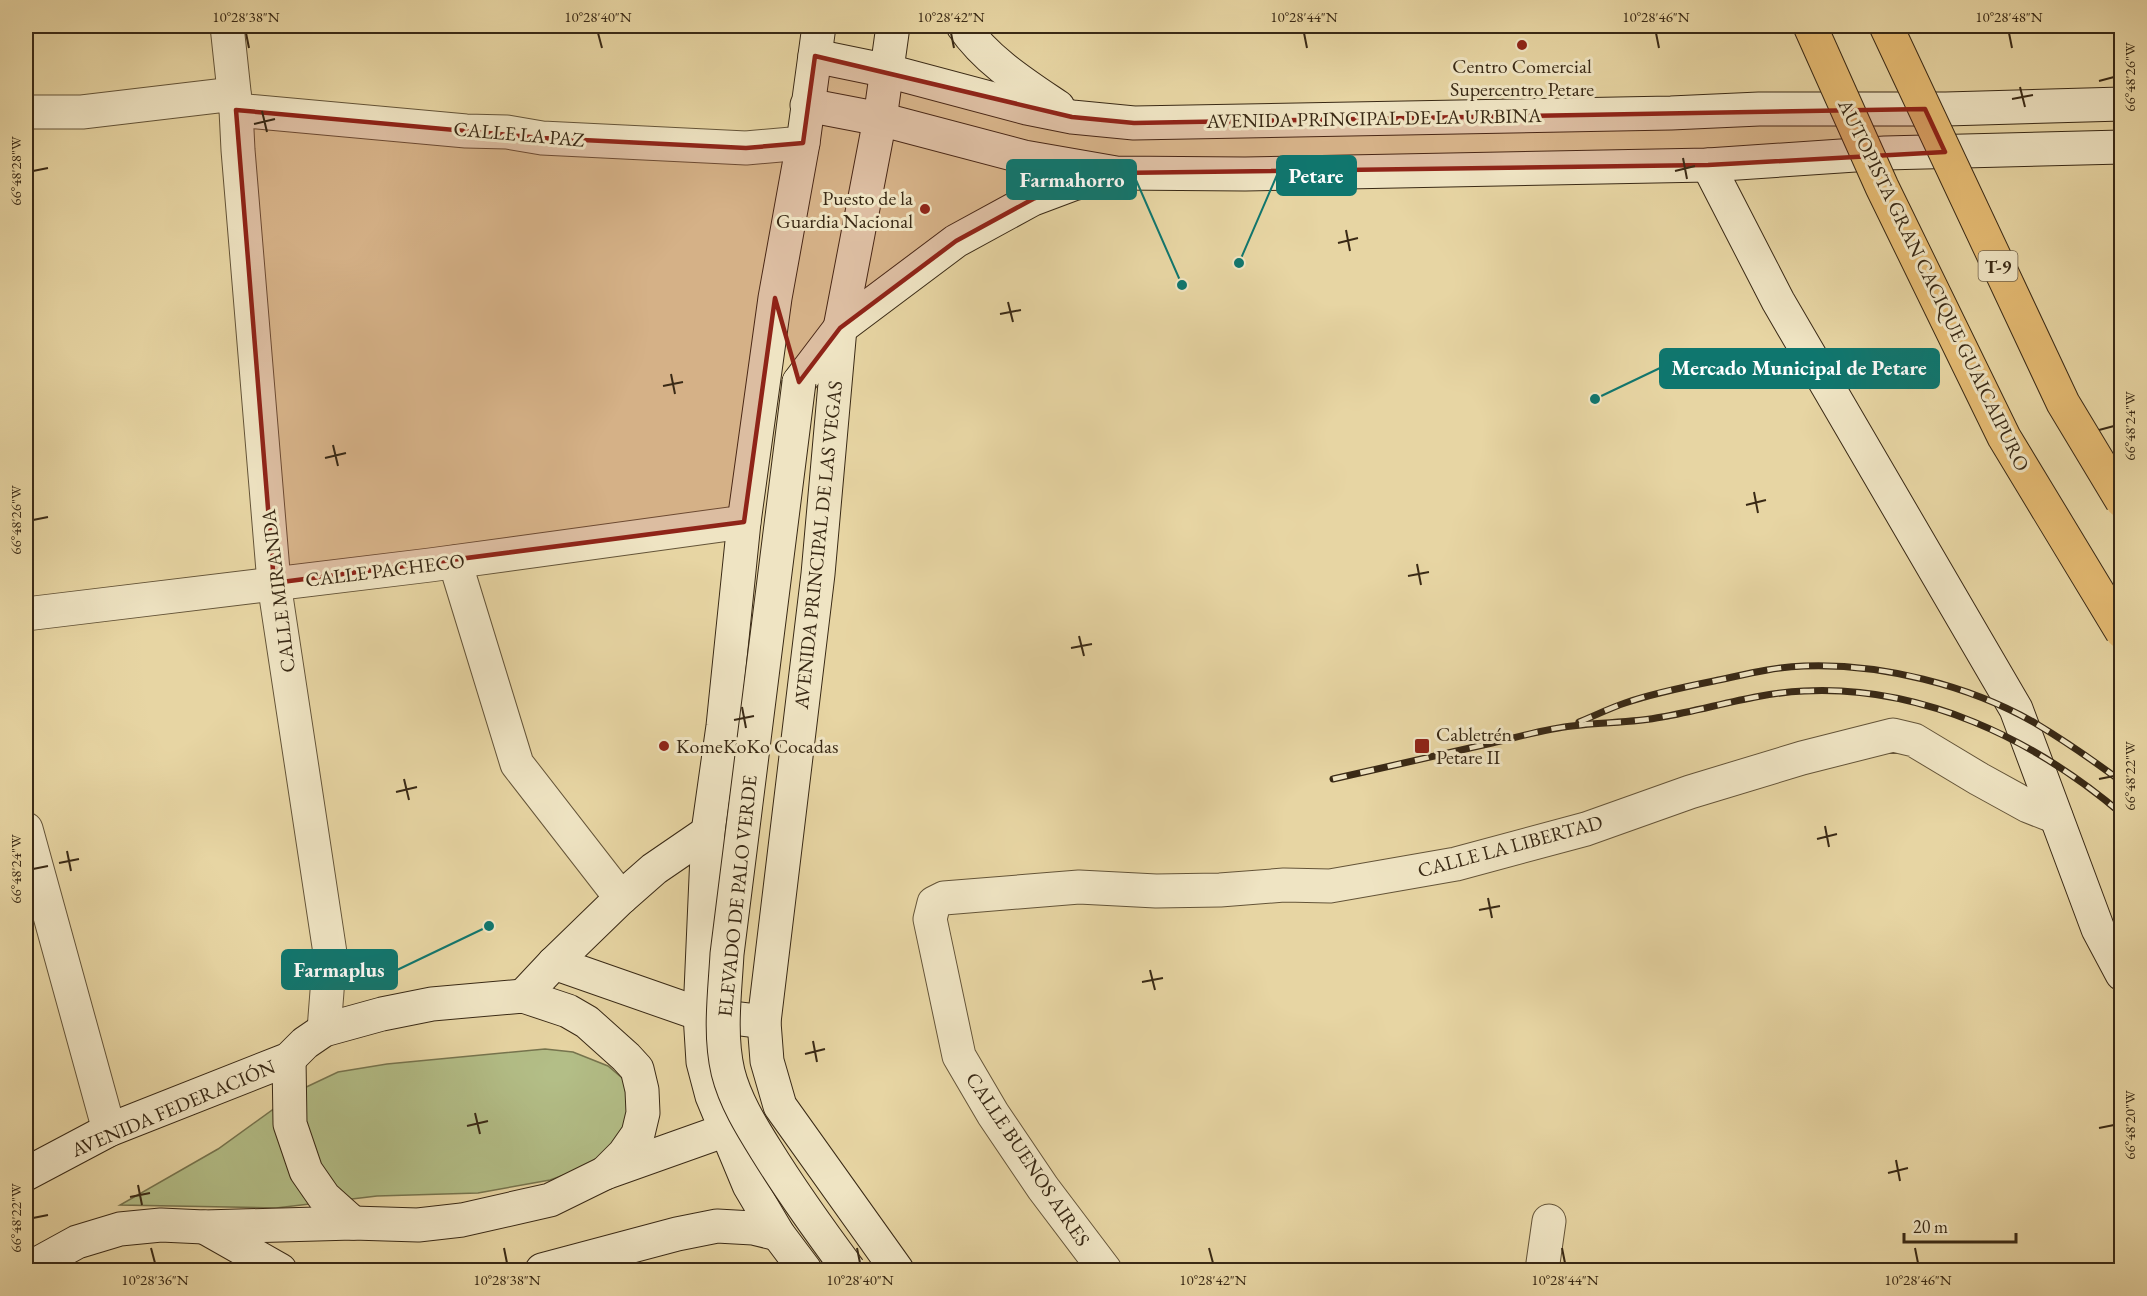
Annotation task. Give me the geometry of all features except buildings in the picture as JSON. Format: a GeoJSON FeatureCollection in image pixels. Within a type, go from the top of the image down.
{"type":"FeatureCollection","features":[{"type":"Feature","properties":{"kind":"highway","name":"AUTOPISTA GRAN CACIQUE GUAICAIPURO"},"geometry":{"type":"LineString","coordinates":[[1810,26],[1882,187],[2004,437],[2121,632]]}},
{"type":"Feature","properties":{"kind":"highway","name":"T-9"},"geometry":{"type":"LineString","coordinates":[[1886,26],[2063,403],[2121,501]]}},
{"type":"Feature","properties":{"kind":"street","name":"CALLE MIRANDA"},"geometry":{"type":"LineString","coordinates":[[227,26],[274,583],[330,953],[324,1030]]}},
{"type":"Feature","properties":{"kind":"street","name":"AVENIDA PRINCIPAL DE LAS VEGAS"},"geometry":{"type":"LineString","coordinates":[[893,26],[880,119],[840,328],[818,574],[764,1022],[767,1061],[780,1106],[897,1270]]}},
{"type":"Feature","properties":{"kind":"street"},"geometry":{"type":"LineString","coordinates":[[963,26],[972,40],[1013,77],[1072,117]]}},
{"type":"Feature","properties":{"kind":"street","name":"AVENIDA PRINCIPAL DE LA URBINA"},"geometry":{"type":"LineString","coordinates":[[817,41],[888,71],[1027,108],[1072,117],[1134,123],[1759,109],[1946,109],[2121,104]]}},
{"type":"Feature","properties":{"kind":"street"},"geometry":{"type":"LineString","coordinates":[[805,1270],[778,1234],[749,1185],[712,1096],[703,1062],[700,1014],[708,832],[723,726],[744,522],[775,298],[803,143],[817,41]]}},
{"type":"Feature","properties":{"kind":"street","name":"CALLE LA PAZ"},"geometry":{"type":"LineString","coordinates":[[26,112],[82,112],[235,102],[281,116],[324,116],[466,131],[507,132],[542,138],[746,148],[803,143]]}},
{"type":"Feature","properties":{"kind":"street"},"geometry":{"type":"LineString","coordinates":[[807,105],[880,119],[1023,157],[1116,173],[1245,174],[1666,164],[1708,165],[1885,153],[2121,147]]}},
{"type":"Feature","properties":{"kind":"street"},"geometry":{"type":"LineString","coordinates":[[1708,165],[1778,301],[2016,709],[2098,929],[2121,974]]}},
{"type":"Feature","properties":{"kind":"street"},"geometry":{"type":"LineString","coordinates":[[799,382],[840,328],[956,241],[1033,199],[1073,184],[1116,173]]}},
{"type":"Feature","properties":{"kind":"street","name":"ELEVADO DE PALO VERDE"},"geometry":{"type":"LineString","coordinates":[[775,298],[799,382],[727,954],[723,1036],[728,1071],[735,1095],[795,1197],[849,1270]]}},
{"type":"Feature","properties":{"kind":"street","name":"CALLE PACHECO"},"geometry":{"type":"LineString","coordinates":[[26,614],[455,561],[744,522]]}},
{"type":"Feature","properties":{"kind":"street"},"geometry":{"type":"LineString","coordinates":[[455,561],[517,764],[621,898]]}},
{"type":"Feature","properties":{"kind":"street","name":"CALLE LA LIBERTAD"},"geometry":{"type":"LineString","coordinates":[[934,903],[944,898],[1079,888],[1156,891],[1220,890],[1284,885],[1330,886],[1456,864],[1586,829],[1690,792],[1802,758],[1893,735],[1914,740],[2028,806],[2056,817]]}},
{"type":"Feature","properties":{"kind":"street"},"geometry":{"type":"LineString","coordinates":[[26,830],[35,907],[110,1130]]}},
{"type":"Feature","properties":{"kind":"street"},"geometry":{"type":"LineString","coordinates":[[523,996],[621,898],[654,869],[708,832]]}},
{"type":"Feature","properties":{"kind":"street","name":"CALLE BUENOS AIRES"},"geometry":{"type":"LineString","coordinates":[[934,903],[930,919],[959,1056],[993,1114],[1043,1188],[1105,1270]]}},
{"type":"Feature","properties":{"kind":"street"},"geometry":{"type":"LineString","coordinates":[[554,963],[700,1014],[764,1022]]}},
{"type":"Feature","properties":{"kind":"street"},"geometry":{"type":"LineString","coordinates":[[353,1223],[324,1197],[306,1171],[290,1124],[289,1059],[305,1043],[324,1030],[382,1014],[432,1004],[523,996],[568,1011],[587,1022],[608,1039],[637,1070],[642,1090],[643,1113],[638,1134],[624,1154],[605,1173]]}},
{"type":"Feature","properties":{"kind":"street","name":"AVENIDA FEDERACIÓN"},"geometry":{"type":"LineString","coordinates":[[26,1174],[110,1130],[289,1059]]}},
{"type":"Feature","properties":{"kind":"street"},"geometry":{"type":"LineString","coordinates":[[26,1270],[77,1242],[120,1229],[161,1225],[204,1227],[353,1223],[418,1225],[462,1220],[550,1200],[605,1173],[726,1130],[780,1106]]}},
{"type":"Feature","properties":{"kind":"street"},"geometry":{"type":"LineString","coordinates":[[1542,1270],[1549,1221]]}},
{"type":"Feature","properties":{"kind":"street"},"geometry":{"type":"LineString","coordinates":[[542,1270],[677,1234],[717,1226],[753,1228],[778,1234]]}},
{"type":"Feature","properties":{"kind":"street"},"geometry":{"type":"LineString","coordinates":[[204,1227],[280,1270]]}},
{"type":"Feature","properties":{"kind":"highlighted area"},"geometry":{"type":"Polygon","coordinates":[[[815,56],[1072,117],[1134,123],[1925,109],[1945,152],[1708,165],[1116,173],[1073,184],[1033,199],[956,241],[840,328],[799,382],[775,298],[744,522],[274,583],[236,110],[542,138],[746,148],[803,143],[815,56]]]}},
{"type":"Feature","properties":{"kind":"green space"},"geometry":{"type":"Polygon","coordinates":[[[545,1049],[573,1052],[608,1066],[628,1083],[635,1111],[625,1141],[595,1164],[550,1180],[478,1193],[377,1196],[276,1208],[120,1205],[218,1149],[300,1090],[338,1072],[387,1064],[545,1049]]]}},
{"type":"Feature","properties":{"kind":"railway"},"geometry":{"type":"LineString","coordinates":[[1579,722],[1647,696],[1758,672],[1804,666],[1863,668],[1923,679],[1982,698],[2035,723],[2122,782]]}},
{"type":"Feature","properties":{"kind":"railway"},"geometry":{"type":"LineString","coordinates":[[1333,779],[1562,727],[1651,719],[1786,692],[1848,691],[1891,697],[1974,722],[2052,762],[2122,814]]}},
{"type":"Feature","properties":{"kind":"place","name":"Centro Comercial Supercentro Petare"},"geometry":{"type":"Point","coordinates":[1522,45]}},
{"type":"Feature","properties":{"kind":"place","name":"Puesto de la Guardia Nacional"},"geometry":{"type":"Point","coordinates":[925,209]}},
{"type":"Feature","properties":{"kind":"place","name":"Petare"},"geometry":{"type":"Point","coordinates":[1239,263]}},
{"type":"Feature","properties":{"kind":"place","name":"Farmahorro"},"geometry":{"type":"Point","coordinates":[1182,285]}},
{"type":"Feature","properties":{"kind":"place","name":"Mercado Municipal de Petare"},"geometry":{"type":"Point","coordinates":[1595,399]}},
{"type":"Feature","properties":{"kind":"place","name":"KomeKoKo Cocadas"},"geometry":{"type":"Point","coordinates":[664,746]}},
{"type":"Feature","properties":{"kind":"place","name":"Cabletrén Petare II"},"geometry":{"type":"Point","coordinates":[1422,746]}},
{"type":"Feature","properties":{"kind":"place","name":"Farmaplus"},"geometry":{"type":"Point","coordinates":[489,926]}}]}
